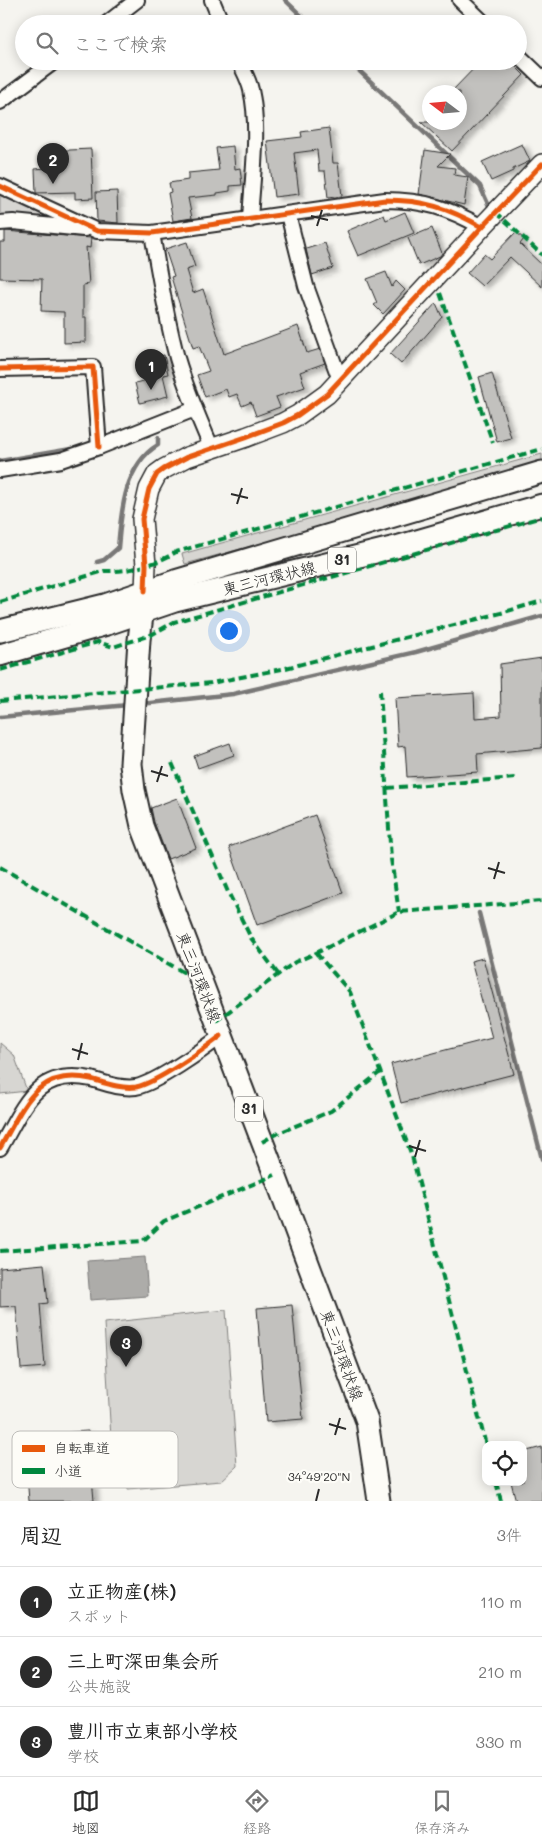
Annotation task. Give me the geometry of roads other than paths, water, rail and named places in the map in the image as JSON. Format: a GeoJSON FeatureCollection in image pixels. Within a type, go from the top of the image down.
{"type":"FeatureCollection","features":[{"type":"Feature","properties":{"kind":"main road","name":"東三河環状線"},"geometry":{"type":"LineString","coordinates":[[0,631],[105,605],[145,591],[542,472]]}},
{"type":"Feature","properties":{"kind":"main road","name":"東三河環状線"},"geometry":{"type":"LineString","coordinates":[[0,655],[142,612],[175,600],[396,547],[542,505]]}},
{"type":"Feature","properties":{"kind":"main road","name":"東三河環状線"},"geometry":{"type":"LineString","coordinates":[[145,591],[131,764],[134,790],[142,826],[367,1421],[378,1501]]}},
{"type":"Feature","properties":{"kind":"street"},"geometry":{"type":"LineString","coordinates":[[118,15],[137,0]]}},
{"type":"Feature","properties":{"kind":"street"},"geometry":{"type":"LineString","coordinates":[[212,0],[218,15]]}},
{"type":"Feature","properties":{"kind":"street"},"geometry":{"type":"LineString","coordinates":[[460,0],[476,15]]}},
{"type":"Feature","properties":{"kind":"street"},"geometry":{"type":"LineString","coordinates":[[527,64],[542,78]]}},
{"type":"Feature","properties":{"kind":"street"},"geometry":{"type":"LineString","coordinates":[[0,102],[43,70]]}},
{"type":"Feature","properties":{"kind":"street"},"geometry":{"type":"LineString","coordinates":[[243,70],[251,87],[255,129],[250,220]]}},
{"type":"Feature","properties":{"kind":"street"},"geometry":{"type":"LineString","coordinates":[[145,591],[146,565],[142,518],[148,489],[157,474],[164,468],[187,457],[270,429],[298,415],[327,394],[542,164]]}},
{"type":"Feature","properties":{"kind":"street"},"geometry":{"type":"LineString","coordinates":[[0,186],[97,231]]}},
{"type":"Feature","properties":{"kind":"street"},"geometry":{"type":"LineString","coordinates":[[0,223],[14,222],[97,231],[152,233],[362,202],[402,200],[437,206],[458,213],[482,227]]}},
{"type":"Feature","properties":{"kind":"street"},"geometry":{"type":"LineString","coordinates":[[288,214],[306,286],[340,380]]}},
{"type":"Feature","properties":{"kind":"street"},"geometry":{"type":"LineString","coordinates":[[152,233],[164,306],[178,359],[195,409],[212,448]]}},
{"type":"Feature","properties":{"kind":"street"},"geometry":{"type":"LineString","coordinates":[[0,369],[92,367],[99,447]]}},
{"type":"Feature","properties":{"kind":"street"},"geometry":{"type":"LineString","coordinates":[[0,470],[61,460],[195,409]]}},
{"type":"Feature","properties":{"kind":"street"},"geometry":{"type":"LineString","coordinates":[[0,1148],[28,1100],[37,1089],[46,1083],[65,1078],[88,1079],[120,1087],[136,1087],[155,1080],[221,1036]]}},
{"type":"Feature","properties":{"kind":"waterway"},"geometry":{"type":"LineString","coordinates":[[285,0],[301,15]]}},
{"type":"Feature","properties":{"kind":"waterway"},"geometry":{"type":"LineString","coordinates":[[358,70],[480,186],[489,206]]}},
{"type":"Feature","properties":{"kind":"waterway"},"geometry":{"type":"LineString","coordinates":[[97,562],[104,560],[118,548],[123,505],[131,477],[147,454],[158,445],[158,438]]}},
{"type":"Feature","properties":{"kind":"waterway"},"geometry":{"type":"LineString","coordinates":[[0,461],[71,449]]}},
{"type":"Feature","properties":{"kind":"waterway"},"geometry":{"type":"LineString","coordinates":[[141,704],[233,694],[416,652],[542,616]]}},
{"type":"Feature","properties":{"kind":"waterway"},"geometry":{"type":"LineString","coordinates":[[0,717],[128,705]]}},
{"type":"Feature","properties":{"kind":"waterway"},"geometry":{"type":"LineString","coordinates":[[479,913],[542,1159]]}},
{"type":"Feature","properties":{"kind":"place","name":"三上町深田集会所"},"geometry":{"type":"Point","coordinates":[53,184]}},
{"type":"Feature","properties":{"kind":"place","name":"立正物産(株)"},"geometry":{"type":"Point","coordinates":[151,390]}},
{"type":"Feature","properties":{"kind":"place","name":"豊川市立東部小学校"},"geometry":{"type":"Point","coordinates":[126,1367]}}]}
